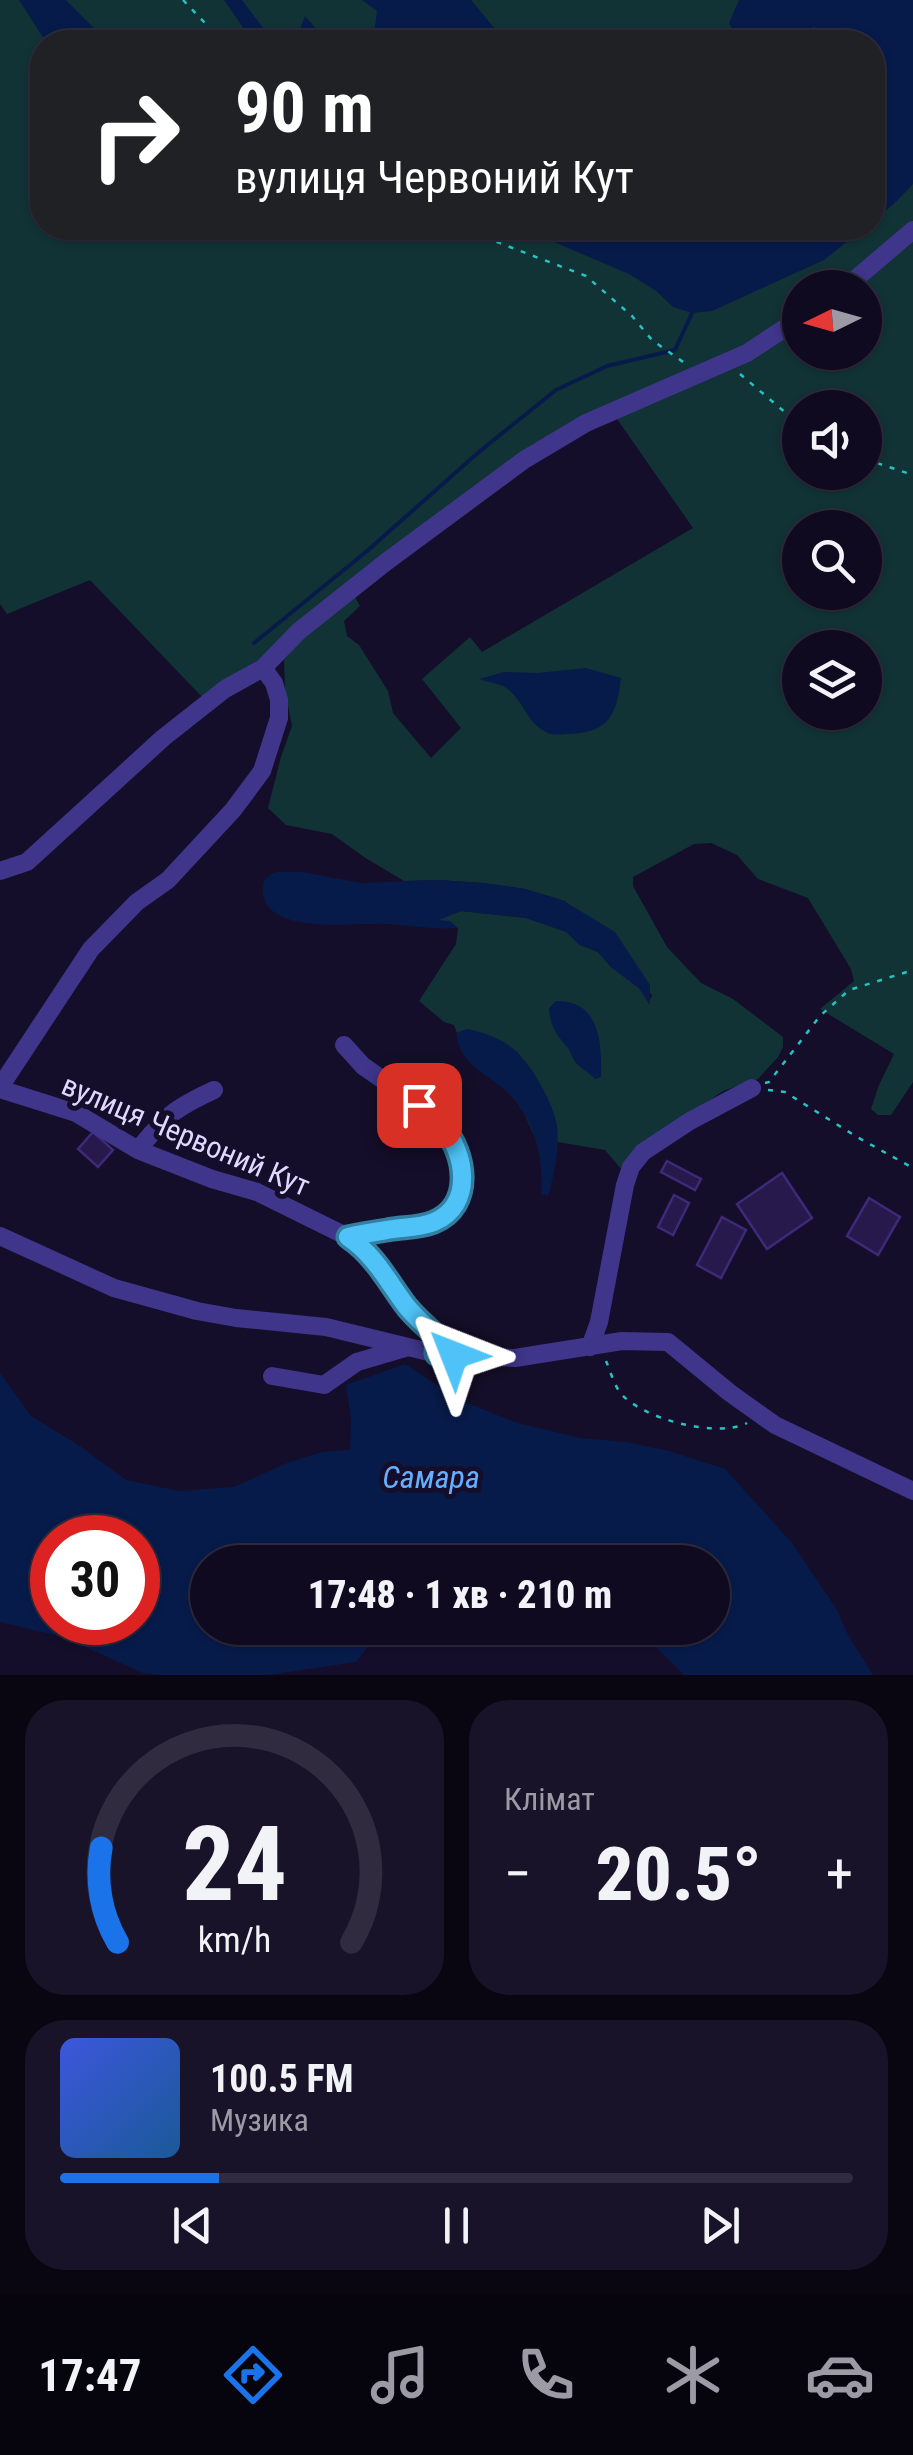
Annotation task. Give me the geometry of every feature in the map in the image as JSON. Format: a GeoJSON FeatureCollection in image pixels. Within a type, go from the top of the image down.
{"type":"FeatureCollection","features":[{"type":"Feature","properties":{"kind":"street"},"geometry":{"type":"LineString","coordinates":[[867,270],[913,230]]}},
{"type":"Feature","properties":{"kind":"street"},"geometry":{"type":"LineString","coordinates":[[0,871],[27,862],[164,738],[225,690],[263,668],[299,631],[524,460],[586,423],[747,353],[782,330]]}},
{"type":"Feature","properties":{"kind":"street","name":"вулиця Червоний Кут"},"geometry":{"type":"LineString","coordinates":[[263,668],[274,683],[279,718],[262,771],[233,810],[168,880],[137,902],[91,949],[0,1088],[76,1113],[138,1150],[257,1192],[348,1237],[362,1246],[409,1310],[437,1337],[436,1354]]}},
{"type":"Feature","properties":{"kind":"street"},"geometry":{"type":"LineString","coordinates":[[344,1045],[362,1066],[419,1105],[444,1128],[457,1151],[463,1177],[462,1192],[444,1217],[430,1224],[348,1237]]}},
{"type":"Feature","properties":{"kind":"street"},"geometry":{"type":"LineString","coordinates":[[596,1346],[625,1185],[632,1167],[642,1152],[752,1088]]}},
{"type":"Feature","properties":{"kind":"street"},"geometry":{"type":"LineString","coordinates":[[138,1150],[158,1124],[179,1106],[214,1090]]}},
{"type":"Feature","properties":{"kind":"street"},"geometry":{"type":"LineString","coordinates":[[0,1236],[114,1288],[160,1301],[236,1318],[326,1326],[436,1354],[515,1358],[622,1340],[668,1342],[775,1425],[912,1489]]}},
{"type":"Feature","properties":{"kind":"street"},"geometry":{"type":"LineString","coordinates":[[272,1376],[324,1386],[357,1362],[408,1347]]}},
{"type":"Feature","properties":{"kind":"path"},"geometry":{"type":"LineString","coordinates":[[183,0],[210,30]]}},
{"type":"Feature","properties":{"kind":"path"},"geometry":{"type":"LineString","coordinates":[[492,240],[586,276],[632,316],[652,340],[699,374]]}},
{"type":"Feature","properties":{"kind":"path"},"geometry":{"type":"LineString","coordinates":[[726,362],[782,410]]}},
{"type":"Feature","properties":{"kind":"path"},"geometry":{"type":"LineString","coordinates":[[882,465],[913,475]]}},
{"type":"Feature","properties":{"kind":"path"},"geometry":{"type":"LineString","coordinates":[[752,1088],[769,1082],[820,1016],[849,990],[913,970]]}},
{"type":"Feature","properties":{"kind":"path"},"geometry":{"type":"LineString","coordinates":[[752,1088],[785,1092],[913,1168]]}},
{"type":"Feature","properties":{"kind":"path"},"geometry":{"type":"LineString","coordinates":[[596,1346],[620,1392],[638,1408],[684,1425],[722,1429],[740,1427],[762,1416]]}},
{"type":"Feature","properties":{"kind":"green space"},"geometry":{"type":"Polygon","coordinates":[[[0,0],[913,0],[913,1082],[891,1115],[878,1115],[871,1109],[894,1054],[820,1009],[854,981],[851,969],[808,898],[758,879],[737,855],[711,843],[694,844],[633,877],[633,886],[667,947],[701,983],[733,999],[783,1037],[783,1047],[758,1079],[723,1091],[634,1153],[622,1170],[605,1150],[558,1142],[551,1153],[533,1133],[524,1113],[467,1029],[457,1033],[454,1025],[444,1022],[419,1001],[456,944],[458,928],[436,920],[461,911],[526,918],[550,926],[598,952],[639,988],[649,1003],[652,995],[565,901],[525,889],[483,883],[404,881],[332,834],[286,825],[268,808],[292,726],[284,660],[305,633],[355,597],[360,606],[344,621],[347,636],[359,645],[388,691],[393,713],[431,758],[461,728],[422,679],[470,637],[482,652],[693,528],[615,416],[612,405],[204,699],[90,580],[7,614],[0,604],[0,0]]]}},
{"type":"Feature","properties":{"kind":"water"},"geometry":{"type":"Polygon","coordinates":[[[19,0],[66,0],[96,30],[38,30],[19,0]]]}},
{"type":"Feature","properties":{"kind":"water"},"geometry":{"type":"Polygon","coordinates":[[[224,0],[242,0],[264,30],[245,30],[224,0]]]}},
{"type":"Feature","properties":{"kind":"water"},"geometry":{"type":"Polygon","coordinates":[[[362,0],[471,0],[496,30],[375,30],[377,11],[362,0]]]}},
{"type":"Feature","properties":{"kind":"water"},"geometry":{"type":"Polygon","coordinates":[[[739,0],[913,0],[913,184],[896,202],[885,211],[885,30],[817,30],[814,26],[811,30],[733,30],[729,23],[739,0]]]}},
{"type":"Feature","properties":{"kind":"water"},"geometry":{"type":"Polygon","coordinates":[[[305,16],[317,30],[300,30],[305,16]]]}},
{"type":"Feature","properties":{"kind":"water"},"geometry":{"type":"Polygon","coordinates":[[[549,240],[849,240],[824,260],[802,270],[782,270],[782,279],[712,311],[692,313],[673,307],[629,274],[549,240]]]}},
{"type":"Feature","properties":{"kind":"water"},"geometry":{"type":"Polygon","coordinates":[[[586,668],[621,678],[617,702],[608,719],[583,733],[546,732],[509,690],[479,679],[504,672],[586,668]]]}},
{"type":"Feature","properties":{"kind":"water"},"geometry":{"type":"Polygon","coordinates":[[[277,872],[302,872],[361,883],[483,883],[525,889],[564,901],[615,932],[650,985],[650,1005],[639,988],[598,952],[580,945],[566,932],[526,918],[461,911],[439,920],[450,921],[458,928],[313,924],[293,920],[266,904],[264,882],[277,872]]]}},
{"type":"Feature","properties":{"kind":"water"},"geometry":{"type":"Polygon","coordinates":[[[556,1001],[571,1003],[590,1016],[599,1038],[601,1077],[595,1079],[577,1064],[557,1034],[549,1008],[556,1001]]]}},
{"type":"Feature","properties":{"kind":"water"},"geometry":{"type":"Polygon","coordinates":[[[467,1029],[493,1037],[516,1051],[547,1097],[558,1135],[548,1196],[541,1194],[541,1169],[533,1130],[512,1097],[463,1054],[457,1033],[467,1029]]]}},
{"type":"Feature","properties":{"kind":"water","name":"Самара"},"geometry":{"type":"Polygon","coordinates":[[[405,1364],[460,1400],[517,1423],[580,1438],[669,1451],[725,1469],[792,1543],[837,1610],[873,1675],[684,1675],[654,1645],[730,1645],[730,1545],[190,1545],[190,1645],[369,1645],[356,1662],[268,1675],[159,1675],[143,1673],[81,1645],[160,1645],[160,1515],[30,1515],[30,1629],[0,1622],[0,1373],[31,1416],[126,1480],[179,1491],[234,1487],[287,1463],[322,1452],[350,1450],[346,1385],[405,1364]]]}},
{"type":"Feature","properties":{"kind":"building"},"geometry":{"type":"Polygon","coordinates":[[[93,1132],[113,1150],[98,1167],[78,1149],[93,1132]]]}},
{"type":"Feature","properties":{"kind":"building"},"geometry":{"type":"Polygon","coordinates":[[[667,1161],[701,1179],[695,1190],[661,1172],[667,1161]]]}},
{"type":"Feature","properties":{"kind":"building"},"geometry":{"type":"Polygon","coordinates":[[[782,1173],[812,1218],[767,1249],[737,1204],[782,1173]]]}},
{"type":"Feature","properties":{"kind":"building"},"geometry":{"type":"Polygon","coordinates":[[[674,1195],[689,1203],[673,1235],[658,1227],[674,1195]]]}},
{"type":"Feature","properties":{"kind":"building"},"geometry":{"type":"Polygon","coordinates":[[[869,1198],[900,1217],[878,1255],[847,1236],[869,1198]]]}},
{"type":"Feature","properties":{"kind":"building"},"geometry":{"type":"Polygon","coordinates":[[[722,1217],[746,1230],[721,1278],[697,1265],[722,1217]]]}},
{"type":"Feature","properties":{"kind":"waterway"},"geometry":{"type":"LineString","coordinates":[[254,643],[556,390],[607,366],[675,350],[692,313]]}},
{"type":"Feature","properties":{"kind":"route"},"geometry":{"type":"LineString","coordinates":[[419,1105],[444,1128],[457,1151],[463,1177],[462,1192],[455,1206],[430,1224],[348,1237],[362,1246],[409,1310],[437,1337],[436,1354],[454,1355]]}}]}
